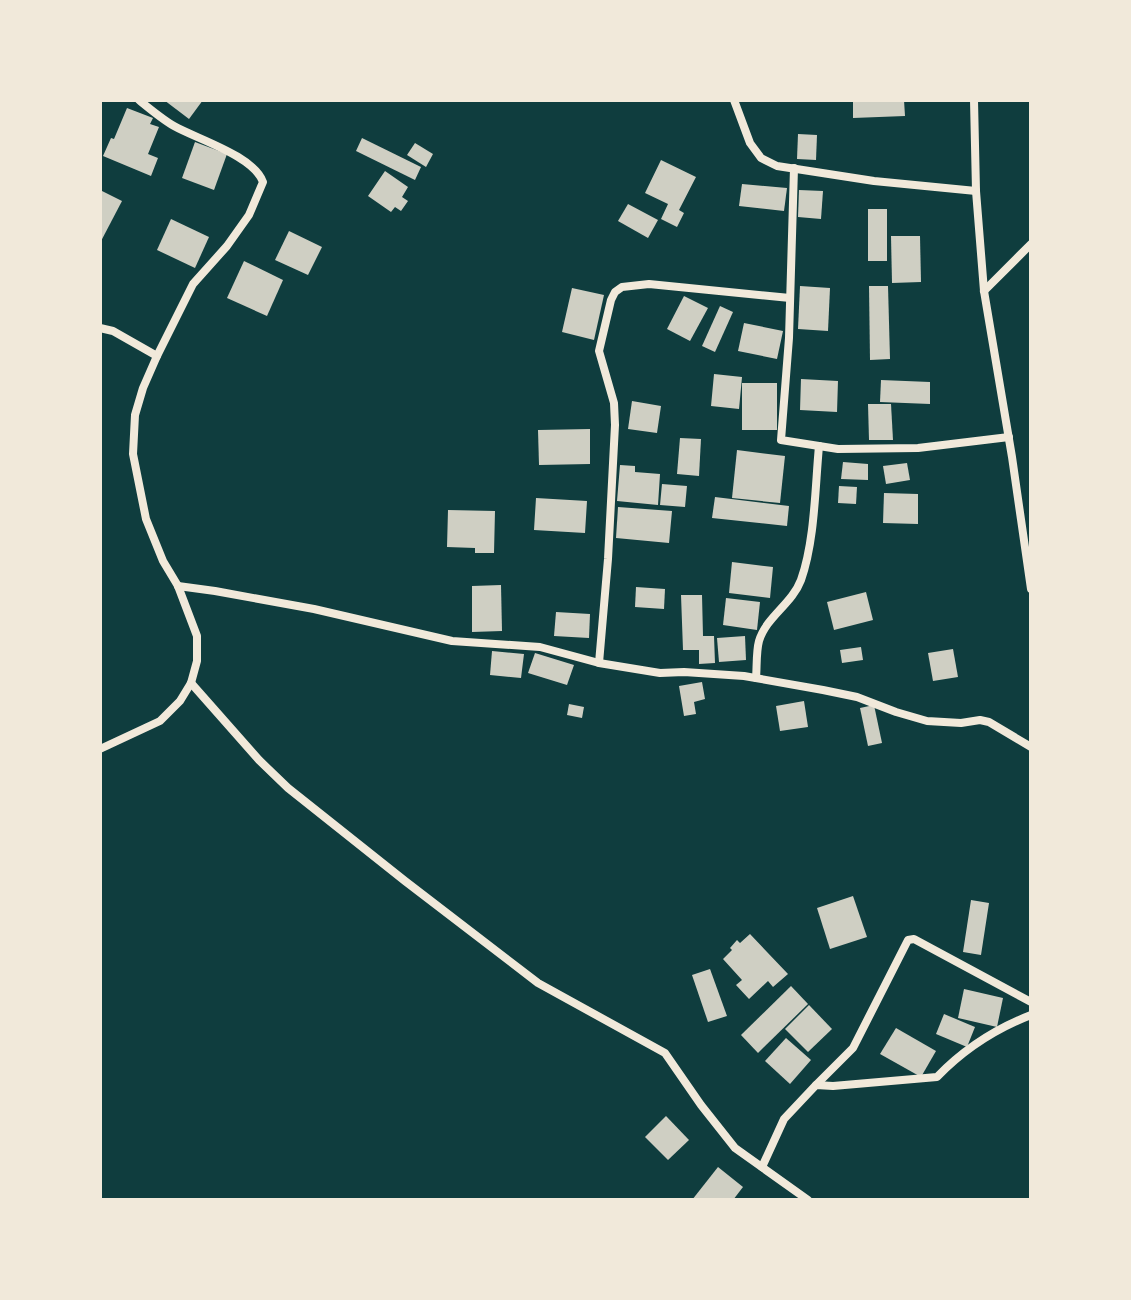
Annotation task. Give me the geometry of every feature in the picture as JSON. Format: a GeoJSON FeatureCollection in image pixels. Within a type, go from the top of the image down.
{"type":"FeatureCollection","features":[{"type":"Feature","properties":{"kind":"street"},"geometry":{"type":"LineString","coordinates":[[100,749],[160,721],[180,701],[191,683],[197,661],[197,636],[178,586],[163,561],[146,519],[133,454],[135,415],[157,356],[193,284],[227,246],[249,215],[263,182],[260,175],[245,162],[213,143],[173,126],[139,100]]}},
{"type":"Feature","properties":{"kind":"street"},"geometry":{"type":"LineString","coordinates":[[734,100],[750,143],[761,158],[777,166],[887,183],[976,191]]}},
{"type":"Feature","properties":{"kind":"street"},"geometry":{"type":"LineString","coordinates":[[974,100],[976,191],[984,291],[1029,551],[1031,589]]}},
{"type":"Feature","properties":{"kind":"street"},"geometry":{"type":"LineString","coordinates":[[794,168],[781,440],[838,449],[918,448],[1009,437]]}},
{"type":"Feature","properties":{"kind":"street"},"geometry":{"type":"LineString","coordinates":[[984,291],[1031,244]]}},
{"type":"Feature","properties":{"kind":"street"},"geometry":{"type":"LineString","coordinates":[[599,663],[615,425],[614,403],[599,351],[615,292],[622,287],[649,284],[790,298]]}},
{"type":"Feature","properties":{"kind":"street"},"geometry":{"type":"LineString","coordinates":[[100,328],[113,331],[157,356]]}},
{"type":"Feature","properties":{"kind":"street"},"geometry":{"type":"LineString","coordinates":[[756,678],[759,642],[800,583],[810,536],[819,446]]}},
{"type":"Feature","properties":{"kind":"street"},"geometry":{"type":"LineString","coordinates":[[178,586],[314,609],[452,641],[540,647],[599,663],[660,673],[756,678],[857,697],[927,721],[961,723],[980,720],[989,722],[1031,747]]}},
{"type":"Feature","properties":{"kind":"street"},"geometry":{"type":"LineString","coordinates":[[191,683],[288,788],[405,881],[538,983],[665,1053],[735,1148],[808,1200]]}},
{"type":"Feature","properties":{"kind":"street"},"geometry":{"type":"LineString","coordinates":[[762,1167],[784,1119],[853,1048],[908,940],[914,939],[1031,1002]]}},
{"type":"Feature","properties":{"kind":"street"},"geometry":{"type":"LineString","coordinates":[[816,1085],[937,1077],[955,1058],[983,1039],[1031,1015]]}},
{"type":"Feature","properties":{"kind":"building"},"geometry":{"type":"Polygon","coordinates":[[[164,100],[203,100],[189,119],[164,100]]]}},
{"type":"Feature","properties":{"kind":"building"},"geometry":{"type":"Polygon","coordinates":[[[853,100],[904,100],[905,116],[853,118],[853,100]]]}},
{"type":"Feature","properties":{"kind":"building"},"geometry":{"type":"Polygon","coordinates":[[[127,108],[153,118],[150,124],[159,127],[148,154],[158,158],[151,176],[103,156],[127,108]]]}},
{"type":"Feature","properties":{"kind":"building"},"geometry":{"type":"Polygon","coordinates":[[[798,134],[817,135],[816,160],[797,159],[798,134]]]}},
{"type":"Feature","properties":{"kind":"building"},"geometry":{"type":"Polygon","coordinates":[[[362,138],[421,167],[415,180],[356,151],[362,138]]]}},
{"type":"Feature","properties":{"kind":"building"},"geometry":{"type":"Polygon","coordinates":[[[195,142],[227,154],[214,190],[182,178],[195,142]]]}},
{"type":"Feature","properties":{"kind":"building"},"geometry":{"type":"Polygon","coordinates":[[[415,143],[433,154],[426,167],[407,155],[415,143]]]}},
{"type":"Feature","properties":{"kind":"building"},"geometry":{"type":"Polygon","coordinates":[[[661,160],[696,177],[679,210],[684,213],[677,227],[661,219],[668,204],[645,193],[661,160]]]}},
{"type":"Feature","properties":{"kind":"building"},"geometry":{"type":"Polygon","coordinates":[[[385,171],[408,187],[402,197],[408,201],[401,211],[395,207],[391,212],[368,196],[385,171]]]}},
{"type":"Feature","properties":{"kind":"building"},"geometry":{"type":"Polygon","coordinates":[[[742,184],[787,188],[784,211],[739,206],[742,184]]]}},
{"type":"Feature","properties":{"kind":"building"},"geometry":{"type":"Polygon","coordinates":[[[100,190],[122,201],[100,243],[100,190]]]}},
{"type":"Feature","properties":{"kind":"building"},"geometry":{"type":"Polygon","coordinates":[[[799,190],[823,191],[821,219],[798,217],[799,190]]]}},
{"type":"Feature","properties":{"kind":"building"},"geometry":{"type":"Polygon","coordinates":[[[628,204],[658,220],[648,238],[618,221],[628,204]]]}},
{"type":"Feature","properties":{"kind":"building"},"geometry":{"type":"Polygon","coordinates":[[[868,209],[887,209],[887,261],[868,261],[868,209]]]}},
{"type":"Feature","properties":{"kind":"building"},"geometry":{"type":"Polygon","coordinates":[[[171,219],[209,237],[195,268],[157,250],[171,219]]]}},
{"type":"Feature","properties":{"kind":"building"},"geometry":{"type":"Polygon","coordinates":[[[289,231],[322,247],[308,275],[275,260],[289,231]]]}},
{"type":"Feature","properties":{"kind":"building"},"geometry":{"type":"Polygon","coordinates":[[[891,236],[920,236],[921,282],[892,283],[891,236]]]}},
{"type":"Feature","properties":{"kind":"building"},"geometry":{"type":"Polygon","coordinates":[[[244,261],[283,280],[267,316],[227,298],[244,261]]]}},
{"type":"Feature","properties":{"kind":"building"},"geometry":{"type":"Polygon","coordinates":[[[800,286],[830,288],[828,331],[798,329],[800,286]]]}},
{"type":"Feature","properties":{"kind":"building"},"geometry":{"type":"Polygon","coordinates":[[[869,286],[888,286],[890,359],[870,360],[869,286]]]}},
{"type":"Feature","properties":{"kind":"building"},"geometry":{"type":"Polygon","coordinates":[[[572,288],[604,295],[594,340],[562,332],[572,288]]]}},
{"type":"Feature","properties":{"kind":"building"},"geometry":{"type":"Polygon","coordinates":[[[684,296],[708,308],[690,341],[667,329],[684,296]]]}},
{"type":"Feature","properties":{"kind":"building"},"geometry":{"type":"Polygon","coordinates":[[[720,306],[733,312],[715,352],[702,346],[720,306]]]}},
{"type":"Feature","properties":{"kind":"building"},"geometry":{"type":"Polygon","coordinates":[[[744,323],[783,331],[777,359],[738,351],[744,323]]]}},
{"type":"Feature","properties":{"kind":"building"},"geometry":{"type":"Polygon","coordinates":[[[714,374],[742,377],[739,409],[711,406],[714,374]]]}},
{"type":"Feature","properties":{"kind":"building"},"geometry":{"type":"Polygon","coordinates":[[[801,379],[838,381],[837,412],[800,410],[801,379]]]}},
{"type":"Feature","properties":{"kind":"building"},"geometry":{"type":"Polygon","coordinates":[[[881,380],[930,382],[930,404],[880,402],[881,380]]]}},
{"type":"Feature","properties":{"kind":"building"},"geometry":{"type":"Polygon","coordinates":[[[742,383],[777,383],[777,430],[742,430],[742,383]]]}},
{"type":"Feature","properties":{"kind":"building"},"geometry":{"type":"Polygon","coordinates":[[[632,401],[661,406],[657,433],[628,429],[632,401]]]}},
{"type":"Feature","properties":{"kind":"building"},"geometry":{"type":"Polygon","coordinates":[[[868,404],[891,404],[893,440],[869,440],[868,404]]]}},
{"type":"Feature","properties":{"kind":"building"},"geometry":{"type":"Polygon","coordinates":[[[590,429],[590,464],[539,465],[538,430],[590,429]]]}},
{"type":"Feature","properties":{"kind":"building"},"geometry":{"type":"Polygon","coordinates":[[[680,438],[701,439],[699,476],[677,474],[680,438]]]}},
{"type":"Feature","properties":{"kind":"building"},"geometry":{"type":"Polygon","coordinates":[[[737,450],[785,456],[780,503],[732,498],[737,450]]]}},
{"type":"Feature","properties":{"kind":"building"},"geometry":{"type":"Polygon","coordinates":[[[843,462],[868,464],[868,480],[841,479],[843,462]]]}},
{"type":"Feature","properties":{"kind":"building"},"geometry":{"type":"Polygon","coordinates":[[[907,463],[910,480],[886,484],[883,466],[907,463]]]}},
{"type":"Feature","properties":{"kind":"building"},"geometry":{"type":"Polygon","coordinates":[[[620,465],[635,466],[635,472],[660,474],[658,505],[617,501],[620,465]]]}},
{"type":"Feature","properties":{"kind":"building"},"geometry":{"type":"Polygon","coordinates":[[[662,484],[687,486],[685,507],[660,505],[662,484]]]}},
{"type":"Feature","properties":{"kind":"building"},"geometry":{"type":"Polygon","coordinates":[[[839,486],[857,487],[856,504],[838,503],[839,486]]]}},
{"type":"Feature","properties":{"kind":"building"},"geometry":{"type":"Polygon","coordinates":[[[884,493],[918,494],[918,524],[883,523],[884,493]]]}},
{"type":"Feature","properties":{"kind":"building"},"geometry":{"type":"Polygon","coordinates":[[[715,497],[789,506],[787,526],[712,518],[715,497]]]}},
{"type":"Feature","properties":{"kind":"building"},"geometry":{"type":"Polygon","coordinates":[[[536,498],[587,501],[585,533],[534,530],[536,498]]]}},
{"type":"Feature","properties":{"kind":"building"},"geometry":{"type":"Polygon","coordinates":[[[618,507],[672,511],[669,543],[616,538],[618,507]]]}},
{"type":"Feature","properties":{"kind":"building"},"geometry":{"type":"Polygon","coordinates":[[[448,510],[495,511],[494,553],[475,553],[475,548],[447,547],[448,510]]]}},
{"type":"Feature","properties":{"kind":"building"},"geometry":{"type":"Polygon","coordinates":[[[732,562],[773,567],[770,598],[729,593],[732,562]]]}},
{"type":"Feature","properties":{"kind":"building"},"geometry":{"type":"Polygon","coordinates":[[[501,585],[502,631],[472,632],[472,586],[501,585]]]}},
{"type":"Feature","properties":{"kind":"building"},"geometry":{"type":"Polygon","coordinates":[[[636,587],[665,589],[664,609],[635,607],[636,587]]]}},
{"type":"Feature","properties":{"kind":"building"},"geometry":{"type":"Polygon","coordinates":[[[866,592],[873,620],[834,630],[827,602],[866,592]]]}},
{"type":"Feature","properties":{"kind":"building"},"geometry":{"type":"Polygon","coordinates":[[[681,595],[702,595],[703,636],[714,636],[715,663],[699,664],[699,650],[683,650],[681,595]]]}},
{"type":"Feature","properties":{"kind":"building"},"geometry":{"type":"Polygon","coordinates":[[[726,598],[760,602],[757,630],[723,625],[726,598]]]}},
{"type":"Feature","properties":{"kind":"building"},"geometry":{"type":"Polygon","coordinates":[[[556,612],[590,614],[589,638],[554,636],[556,612]]]}},
{"type":"Feature","properties":{"kind":"building"},"geometry":{"type":"Polygon","coordinates":[[[745,636],[746,660],[719,662],[717,638],[745,636]]]}},
{"type":"Feature","properties":{"kind":"building"},"geometry":{"type":"Polygon","coordinates":[[[861,647],[863,660],[842,663],[840,650],[861,647]]]}},
{"type":"Feature","properties":{"kind":"building"},"geometry":{"type":"Polygon","coordinates":[[[953,649],[958,677],[933,681],[928,653],[953,649]]]}},
{"type":"Feature","properties":{"kind":"building"},"geometry":{"type":"Polygon","coordinates":[[[492,651],[524,654],[521,678],[490,675],[492,651]]]}},
{"type":"Feature","properties":{"kind":"building"},"geometry":{"type":"Polygon","coordinates":[[[535,653],[574,665],[567,685],[528,673],[535,653]]]}},
{"type":"Feature","properties":{"kind":"building"},"geometry":{"type":"Polygon","coordinates":[[[702,682],[705,699],[694,702],[696,714],[684,716],[679,686],[702,682]]]}},
{"type":"Feature","properties":{"kind":"building"},"geometry":{"type":"Polygon","coordinates":[[[804,701],[808,727],[780,731],[776,706],[804,701]]]}},
{"type":"Feature","properties":{"kind":"building"},"geometry":{"type":"Polygon","coordinates":[[[569,704],[584,707],[582,718],[567,715],[569,704]]]}},
{"type":"Feature","properties":{"kind":"building"},"geometry":{"type":"Polygon","coordinates":[[[874,705],[882,743],[868,746],[860,708],[874,705]]]}},
{"type":"Feature","properties":{"kind":"building"},"geometry":{"type":"Polygon","coordinates":[[[853,896],[867,937],[830,949],[817,908],[853,896]]]}},
{"type":"Feature","properties":{"kind":"building"},"geometry":{"type":"Polygon","coordinates":[[[971,900],[989,903],[981,955],[963,952],[971,900]]]}},
{"type":"Feature","properties":{"kind":"building"},"geometry":{"type":"Polygon","coordinates":[[[750,934],[788,974],[773,987],[768,981],[749,999],[736,985],[742,980],[723,959],[737,940],[740,943],[750,934]]]}},
{"type":"Feature","properties":{"kind":"building"},"geometry":{"type":"Polygon","coordinates":[[[710,969],[727,1016],[708,1022],[692,975],[710,969]]]}},
{"type":"Feature","properties":{"kind":"building"},"geometry":{"type":"Polygon","coordinates":[[[791,986],[808,1004],[758,1053],[741,1035],[791,986]]]}},
{"type":"Feature","properties":{"kind":"building"},"geometry":{"type":"Polygon","coordinates":[[[964,989],[1003,998],[997,1027],[958,1018],[964,989]]]}},
{"type":"Feature","properties":{"kind":"building"},"geometry":{"type":"Polygon","coordinates":[[[809,1005],[832,1029],[808,1052],[785,1029],[809,1005]]]}},
{"type":"Feature","properties":{"kind":"building"},"geometry":{"type":"Polygon","coordinates":[[[944,1014],[975,1027],[967,1047],[936,1034],[944,1014]]]}},
{"type":"Feature","properties":{"kind":"building"},"geometry":{"type":"Polygon","coordinates":[[[896,1028],[936,1051],[921,1077],[880,1054],[896,1028]]]}},
{"type":"Feature","properties":{"kind":"building"},"geometry":{"type":"Polygon","coordinates":[[[786,1038],[811,1060],[790,1084],[765,1061],[786,1038]]]}},
{"type":"Feature","properties":{"kind":"building"},"geometry":{"type":"Polygon","coordinates":[[[666,1116],[689,1140],[668,1160],[645,1137],[666,1116]]]}},
{"type":"Feature","properties":{"kind":"building"},"geometry":{"type":"Polygon","coordinates":[[[718,1167],[743,1187],[733,1200],[692,1200],[718,1167]]]}}]}
